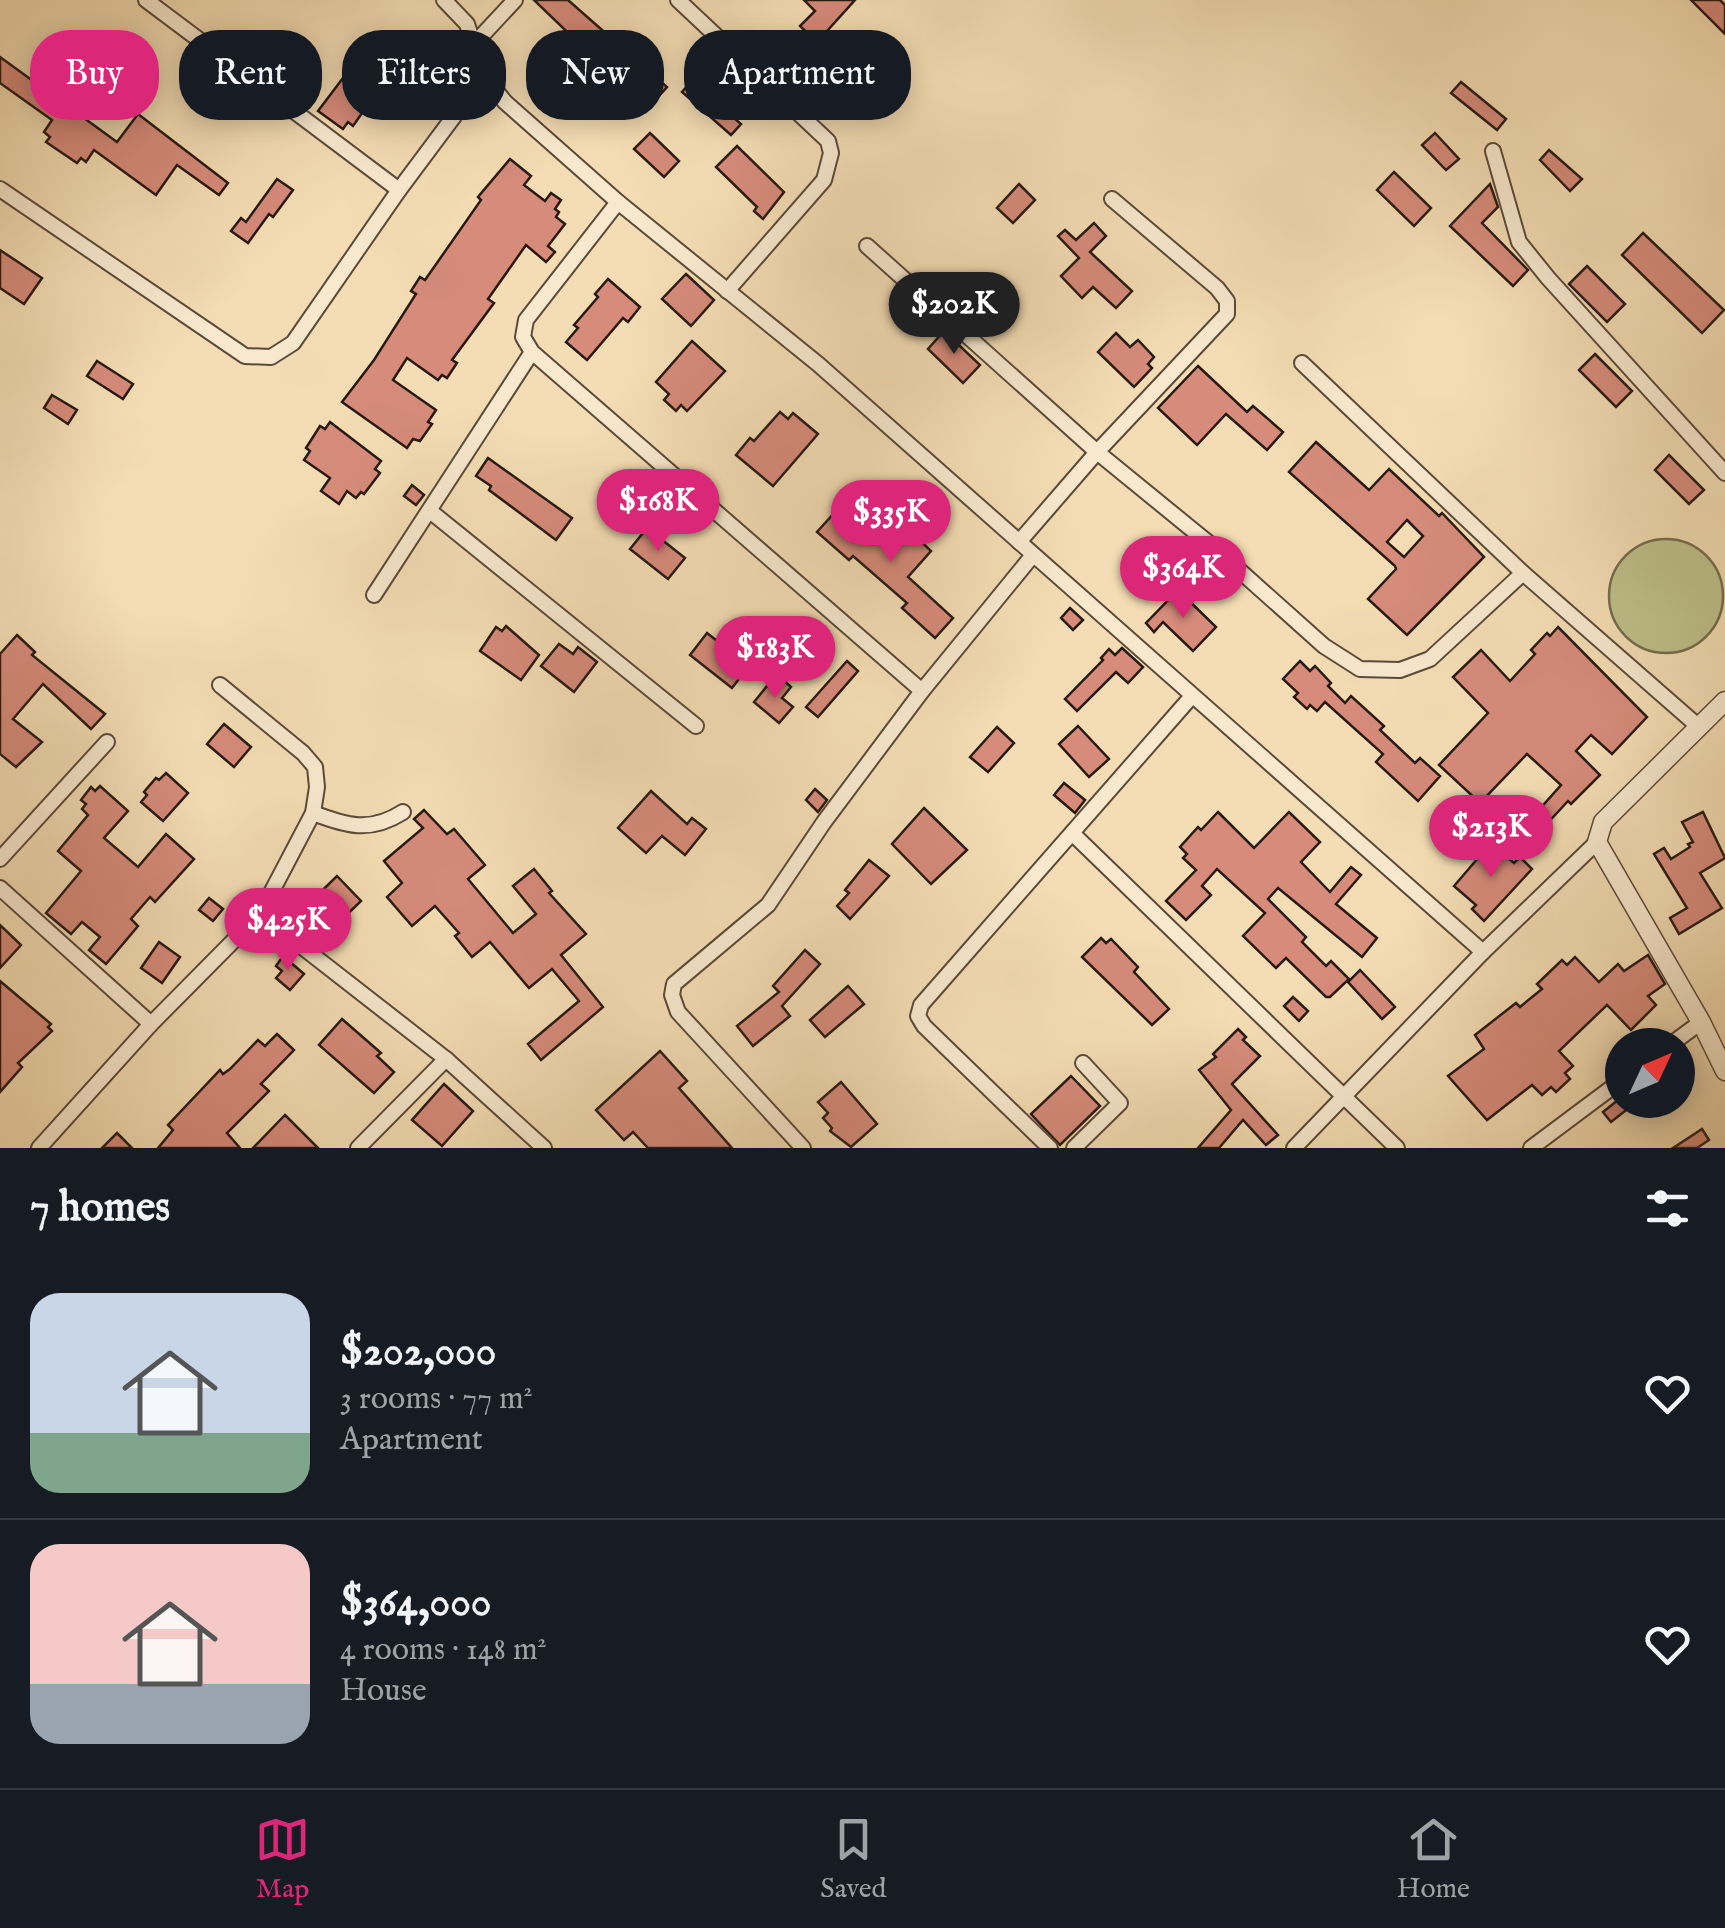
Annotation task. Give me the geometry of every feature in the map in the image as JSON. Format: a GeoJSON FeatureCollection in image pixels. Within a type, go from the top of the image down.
{"type":"FeatureCollection","features":[{"type":"Feature","properties":{"kind":"street"},"geometry":{"type":"LineString","coordinates":[[146,0],[398,190]]}},
{"type":"Feature","properties":{"kind":"street"},"geometry":{"type":"LineString","coordinates":[[444,0],[469,30]]}},
{"type":"Feature","properties":{"kind":"street"},"geometry":{"type":"LineString","coordinates":[[486,30],[515,0]]}},
{"type":"Feature","properties":{"kind":"street"},"geometry":{"type":"LineString","coordinates":[[678,0],[828,141],[831,153],[824,180],[727,290]]}},
{"type":"Feature","properties":{"kind":"street"},"geometry":{"type":"LineString","coordinates":[[506,103],[618,202],[818,364],[1483,952]]}},
{"type":"Feature","properties":{"kind":"street"},"geometry":{"type":"LineString","coordinates":[[0,189],[245,356],[272,357],[293,343],[451,120]]}},
{"type":"Feature","properties":{"kind":"street"},"geometry":{"type":"LineString","coordinates":[[1493,151],[1519,242],[1725,473]]}},
{"type":"Feature","properties":{"kind":"street"},"geometry":{"type":"LineString","coordinates":[[1019,542],[1097,452],[1227,314],[1227,301],[1218,288],[1112,199]]}},
{"type":"Feature","properties":{"kind":"street"},"geometry":{"type":"LineString","coordinates":[[618,202],[526,320],[522,336],[532,352],[922,691]]}},
{"type":"Feature","properties":{"kind":"street"},"geometry":{"type":"LineString","coordinates":[[867,246],[1097,452],[1212,546],[1324,646],[1360,669],[1400,670],[1430,659],[1523,573]]}},
{"type":"Feature","properties":{"kind":"street"},"geometry":{"type":"LineString","coordinates":[[374,595],[532,352]]}},
{"type":"Feature","properties":{"kind":"street"},"geometry":{"type":"LineString","coordinates":[[1302,363],[1523,573],[1699,727]]}},
{"type":"Feature","properties":{"kind":"street"},"geometry":{"type":"LineString","coordinates":[[430,511],[696,726]]}},
{"type":"Feature","properties":{"kind":"street"},"geometry":{"type":"LineString","coordinates":[[802,1148],[678,1012],[672,994],[674,984],[768,905],[824,822],[922,691],[1033,555]]}},
{"type":"Feature","properties":{"kind":"street"},"geometry":{"type":"LineString","coordinates":[[39,1148],[151,1024],[260,914],[313,813],[318,787],[316,767],[220,685]]}},
{"type":"Feature","properties":{"kind":"street"},"geometry":{"type":"LineString","coordinates":[[1050,1148],[924,1026],[918,1016],[921,1005],[1192,696]]}},
{"type":"Feature","properties":{"kind":"street"},"geometry":{"type":"LineString","coordinates":[[1294,1148],[1483,952],[1597,842],[1604,822],[1725,701]]}},
{"type":"Feature","properties":{"kind":"street"},"geometry":{"type":"LineString","coordinates":[[0,860],[107,742]]}},
{"type":"Feature","properties":{"kind":"street"},"geometry":{"type":"LineString","coordinates":[[313,813],[358,828],[385,824],[403,812]]}},
{"type":"Feature","properties":{"kind":"street"},"geometry":{"type":"LineString","coordinates":[[1072,833],[1397,1148]]}},
{"type":"Feature","properties":{"kind":"street"},"geometry":{"type":"LineString","coordinates":[[1597,842],[1725,1071]]}},
{"type":"Feature","properties":{"kind":"street"},"geometry":{"type":"LineString","coordinates":[[0,888],[151,1024]]}},
{"type":"Feature","properties":{"kind":"street"},"geometry":{"type":"LineString","coordinates":[[260,914],[446,1060],[544,1148]]}},
{"type":"Feature","properties":{"kind":"street"},"geometry":{"type":"LineString","coordinates":[[1693,1028],[1701,1022]]}},
{"type":"Feature","properties":{"kind":"street"},"geometry":{"type":"LineString","coordinates":[[358,1148],[446,1060]]}},
{"type":"Feature","properties":{"kind":"street"},"geometry":{"type":"LineString","coordinates":[[1074,1148],[1120,1103],[1120,1098],[1083,1063]]}},
{"type":"Feature","properties":{"kind":"street"},"geometry":{"type":"LineString","coordinates":[[1531,1148],[1605,1093]]}},
{"type":"Feature","properties":{"kind":"green space"},"geometry":{"type":"Polygon","coordinates":[[[1666,539],[1688,544],[1706,556],[1718,574],[1723,596],[1718,618],[1706,636],[1688,648],[1666,653],[1644,648],[1626,636],[1614,618],[1609,596],[1614,574],[1626,556],[1644,544],[1666,539]]]}},
{"type":"Feature","properties":{"kind":"building"},"geometry":{"type":"Polygon","coordinates":[[[534,0],[568,0],[602,30],[565,30],[534,0]]]}},
{"type":"Feature","properties":{"kind":"building"},"geometry":{"type":"Polygon","coordinates":[[[804,0],[855,0],[828,30],[804,30],[800,26],[815,11],[804,0]]]}},
{"type":"Feature","properties":{"kind":"building"},"geometry":{"type":"Polygon","coordinates":[[[1691,0],[1720,0],[1725,5],[1725,34],[1691,0]]]}},
{"type":"Feature","properties":{"kind":"building"},"geometry":{"type":"Polygon","coordinates":[[[0,57],[30,79],[30,104],[0,83],[0,57]]]}},
{"type":"Feature","properties":{"kind":"building"},"geometry":{"type":"Polygon","coordinates":[[[342,79],[342,120],[357,120],[353,126],[348,122],[343,129],[322,114],[322,106],[342,79]]]}},
{"type":"Feature","properties":{"kind":"building"},"geometry":{"type":"Polygon","coordinates":[[[1461,82],[1506,119],[1497,130],[1451,93],[1461,82]]]}},
{"type":"Feature","properties":{"kind":"building"},"geometry":{"type":"Polygon","coordinates":[[[52,120],[87,120],[117,142],[134,120],[146,120],[228,183],[219,195],[177,165],[156,195],[94,150],[86,162],[81,158],[77,163],[46,142],[50,137],[44,132],[52,120]]]}},
{"type":"Feature","properties":{"kind":"building"},"geometry":{"type":"Polygon","coordinates":[[[714,120],[736,120],[741,124],[731,135],[714,120]]]}},
{"type":"Feature","properties":{"kind":"building"},"geometry":{"type":"Polygon","coordinates":[[[650,133],[679,161],[664,177],[634,149],[650,133]]]}},
{"type":"Feature","properties":{"kind":"building"},"geometry":{"type":"Polygon","coordinates":[[[1435,133],[1459,159],[1446,170],[1422,145],[1435,133]]]}},
{"type":"Feature","properties":{"kind":"building"},"geometry":{"type":"Polygon","coordinates":[[[737,146],[784,192],[763,219],[754,211],[757,207],[716,167],[737,146]]]}},
{"type":"Feature","properties":{"kind":"building"},"geometry":{"type":"Polygon","coordinates":[[[1549,150],[1582,179],[1570,191],[1540,160],[1549,150]]]}},
{"type":"Feature","properties":{"kind":"building"},"geometry":{"type":"Polygon","coordinates":[[[510,159],[531,176],[524,185],[545,201],[551,193],[561,200],[555,209],[559,212],[556,217],[565,224],[548,246],[555,252],[546,262],[526,245],[488,299],[494,303],[452,360],[457,363],[447,378],[442,375],[438,380],[407,358],[393,380],[436,410],[420,441],[413,439],[407,448],[342,402],[416,294],[411,291],[420,277],[425,280],[481,200],[478,197],[510,159]]]}},
{"type":"Feature","properties":{"kind":"building"},"geometry":{"type":"Polygon","coordinates":[[[1394,172],[1431,208],[1414,226],[1377,190],[1394,172]]]}},
{"type":"Feature","properties":{"kind":"building"},"geometry":{"type":"Polygon","coordinates":[[[277,179],[293,190],[248,243],[231,231],[241,218],[246,222],[277,179]]]}},
{"type":"Feature","properties":{"kind":"building"},"geometry":{"type":"Polygon","coordinates":[[[1019,184],[1035,200],[1013,223],[997,208],[1019,184]]]}},
{"type":"Feature","properties":{"kind":"building"},"geometry":{"type":"Polygon","coordinates":[[[1490,184],[1498,207],[1482,223],[1528,270],[1513,286],[1450,226],[1490,184]]]}},
{"type":"Feature","properties":{"kind":"building"},"geometry":{"type":"Polygon","coordinates":[[[1094,223],[1106,236],[1090,252],[1132,291],[1116,308],[1093,287],[1082,298],[1061,276],[1079,258],[1058,236],[1065,230],[1076,240],[1094,223]]]}},
{"type":"Feature","properties":{"kind":"building"},"geometry":{"type":"Polygon","coordinates":[[[1643,233],[1724,310],[1702,333],[1622,255],[1643,233]]]}},
{"type":"Feature","properties":{"kind":"building"},"geometry":{"type":"Polygon","coordinates":[[[0,250],[42,278],[24,304],[0,288],[0,250]]]}},
{"type":"Feature","properties":{"kind":"building"},"geometry":{"type":"Polygon","coordinates":[[[1587,266],[1625,304],[1607,322],[1569,284],[1587,266]]]}},
{"type":"Feature","properties":{"kind":"building"},"geometry":{"type":"Polygon","coordinates":[[[686,274],[714,300],[691,326],[662,299],[686,274]]]}},
{"type":"Feature","properties":{"kind":"building"},"geometry":{"type":"Polygon","coordinates":[[[608,279],[640,307],[628,322],[623,318],[587,360],[566,342],[608,279]]]}},
{"type":"Feature","properties":{"kind":"building"},"geometry":{"type":"Polygon","coordinates":[[[944,331],[980,365],[963,383],[928,349],[944,331]]]}},
{"type":"Feature","properties":{"kind":"building"},"geometry":{"type":"Polygon","coordinates":[[[1116,333],[1130,347],[1138,340],[1154,357],[1148,364],[1152,368],[1134,387],[1098,352],[1116,333]]]}},
{"type":"Feature","properties":{"kind":"building"},"geometry":{"type":"Polygon","coordinates":[[[692,341],[725,371],[687,411],[681,405],[676,411],[664,400],[669,394],[656,382],[692,341]]]}},
{"type":"Feature","properties":{"kind":"building"},"geometry":{"type":"Polygon","coordinates":[[[1595,354],[1632,391],[1616,407],[1579,370],[1595,354]]]}},
{"type":"Feature","properties":{"kind":"building"},"geometry":{"type":"Polygon","coordinates":[[[97,361],[133,384],[123,399],[87,376],[97,361]]]}},
{"type":"Feature","properties":{"kind":"building"},"geometry":{"type":"Polygon","coordinates":[[[1198,366],[1247,412],[1253,406],[1283,432],[1267,450],[1226,414],[1197,445],[1158,408],[1198,366]]]}},
{"type":"Feature","properties":{"kind":"building"},"geometry":{"type":"Polygon","coordinates":[[[52,395],[77,410],[68,424],[44,408],[52,395]]]}},
{"type":"Feature","properties":{"kind":"building"},"geometry":{"type":"Polygon","coordinates":[[[780,412],[788,419],[793,413],[818,434],[773,486],[736,455],[780,412]]]}},
{"type":"Feature","properties":{"kind":"building"},"geometry":{"type":"Polygon","coordinates":[[[330,422],[381,461],[375,469],[380,473],[364,494],[361,492],[356,498],[347,491],[339,504],[321,491],[330,478],[304,460],[310,451],[306,448],[320,426],[325,429],[330,422]]]}},
{"type":"Feature","properties":{"kind":"building"},"geometry":{"type":"Polygon","coordinates":[[[1316,442],[1369,490],[1389,469],[1439,516],[1442,513],[1484,557],[1407,635],[1368,599],[1395,566],[1289,472],[1316,442]],[[1407,520],[1387,542],[1404,557],[1423,536],[1407,520]]]}},
{"type":"Feature","properties":{"kind":"building"},"geometry":{"type":"Polygon","coordinates":[[[1669,455],[1704,490],[1689,504],[1655,470],[1669,455]]]}},
{"type":"Feature","properties":{"kind":"building"},"geometry":{"type":"Polygon","coordinates":[[[488,458],[572,518],[556,540],[476,476],[488,458]]]}},
{"type":"Feature","properties":{"kind":"building"},"geometry":{"type":"Polygon","coordinates":[[[412,485],[424,495],[416,505],[404,496],[412,485]]]}},
{"type":"Feature","properties":{"kind":"building"},"geometry":{"type":"Polygon","coordinates":[[[836,511],[873,544],[897,518],[931,551],[908,577],[953,618],[935,638],[902,608],[907,603],[853,556],[849,560],[817,532],[836,511]]]}},
{"type":"Feature","properties":{"kind":"building"},"geometry":{"type":"Polygon","coordinates":[[[647,528],[685,558],[668,579],[630,549],[647,528]]]}},
{"type":"Feature","properties":{"kind":"building"},"geometry":{"type":"Polygon","coordinates":[[[1178,590],[1216,627],[1193,651],[1163,622],[1154,632],[1146,623],[1178,590]]]}},
{"type":"Feature","properties":{"kind":"building"},"geometry":{"type":"Polygon","coordinates":[[[1070,608],[1083,620],[1073,630],[1061,618],[1070,608]]]}},
{"type":"Feature","properties":{"kind":"building"},"geometry":{"type":"Polygon","coordinates":[[[506,626],[539,655],[521,680],[480,651],[496,627],[502,631],[506,626]]]}},
{"type":"Feature","properties":{"kind":"building"},"geometry":{"type":"Polygon","coordinates":[[[1558,627],[1647,717],[1612,754],[1591,735],[1576,751],[1600,775],[1571,804],[1568,801],[1531,841],[1520,831],[1561,785],[1527,754],[1480,803],[1439,765],[1488,713],[1453,677],[1481,650],[1510,681],[1535,654],[1531,650],[1558,627]]]}},
{"type":"Feature","properties":{"kind":"building"},"geometry":{"type":"Polygon","coordinates":[[[707,633],[749,666],[732,688],[690,655],[707,633]]]}},
{"type":"Feature","properties":{"kind":"building"},"geometry":{"type":"Polygon","coordinates":[[[17,635],[35,652],[32,655],[105,714],[91,729],[43,684],[13,719],[42,742],[16,767],[0,754],[0,654],[17,635]]]}},
{"type":"Feature","properties":{"kind":"building"},"geometry":{"type":"Polygon","coordinates":[[[559,644],[573,654],[578,647],[597,662],[574,692],[541,666],[559,644]]]}},
{"type":"Feature","properties":{"kind":"building"},"geometry":{"type":"Polygon","coordinates":[[[1122,648],[1143,667],[1128,683],[1116,672],[1077,711],[1065,699],[1109,649],[1115,655],[1122,648]]]}},
{"type":"Feature","properties":{"kind":"building"},"geometry":{"type":"Polygon","coordinates":[[[847,661],[858,671],[818,717],[806,707],[847,661]]]}},
{"type":"Feature","properties":{"kind":"building"},"geometry":{"type":"Polygon","coordinates":[[[1300,661],[1310,671],[1315,666],[1345,703],[1351,696],[1384,726],[1380,730],[1415,763],[1420,758],[1440,776],[1418,801],[1376,762],[1383,754],[1325,702],[1317,711],[1310,705],[1307,709],[1294,697],[1298,693],[1283,679],[1300,661]]]}},
{"type":"Feature","properties":{"kind":"building"},"geometry":{"type":"Polygon","coordinates":[[[781,678],[791,687],[782,698],[793,707],[779,723],[754,702],[767,686],[772,689],[781,678]]]}},
{"type":"Feature","properties":{"kind":"building"},"geometry":{"type":"Polygon","coordinates":[[[224,724],[251,747],[234,767],[207,744],[224,724]]]}},
{"type":"Feature","properties":{"kind":"building"},"geometry":{"type":"Polygon","coordinates":[[[1078,726],[1109,759],[1089,777],[1059,744],[1078,726]]]}},
{"type":"Feature","properties":{"kind":"building"},"geometry":{"type":"Polygon","coordinates":[[[997,727],[1014,743],[988,772],[970,757],[997,727]]]}},
{"type":"Feature","properties":{"kind":"building"},"geometry":{"type":"Polygon","coordinates":[[[166,773],[188,793],[163,821],[141,802],[156,778],[159,780],[166,773]]]}},
{"type":"Feature","properties":{"kind":"building"},"geometry":{"type":"Polygon","coordinates":[[[1064,783],[1085,800],[1075,813],[1054,795],[1064,783]]]}},
{"type":"Feature","properties":{"kind":"building"},"geometry":{"type":"Polygon","coordinates":[[[100,786],[128,811],[104,838],[138,867],[166,834],[194,859],[155,902],[150,897],[131,919],[138,926],[106,964],[89,950],[100,937],[82,922],[71,934],[46,913],[81,871],[58,851],[88,815],[81,800],[91,787],[95,791],[100,786]]]}},
{"type":"Feature","properties":{"kind":"building"},"geometry":{"type":"Polygon","coordinates":[[[815,789],[827,800],[818,812],[806,800],[815,789]]]}},
{"type":"Feature","properties":{"kind":"building"},"geometry":{"type":"Polygon","coordinates":[[[651,791],[687,824],[692,818],[706,829],[685,855],[662,836],[646,853],[618,828],[651,791]]]}},
{"type":"Feature","properties":{"kind":"building"},"geometry":{"type":"Polygon","coordinates":[[[1490,797],[1513,818],[1504,829],[1480,808],[1490,797]]]}},
{"type":"Feature","properties":{"kind":"building"},"geometry":{"type":"Polygon","coordinates":[[[924,808],[967,850],[931,884],[892,844],[924,808]]]}},
{"type":"Feature","properties":{"kind":"building"},"geometry":{"type":"Polygon","coordinates":[[[424,810],[447,834],[454,829],[485,865],[468,879],[513,933],[536,914],[513,886],[534,869],[552,891],[549,893],[586,934],[561,955],[603,1007],[541,1060],[528,1044],[579,1001],[552,969],[529,988],[490,942],[472,957],[455,936],[459,933],[435,906],[412,926],[387,897],[402,883],[384,861],[423,828],[414,819],[424,810]]]}},
{"type":"Feature","properties":{"kind":"building"},"geometry":{"type":"Polygon","coordinates":[[[1218,812],[1254,848],[1289,812],[1320,842],[1301,862],[1330,892],[1351,867],[1361,875],[1336,904],[1377,938],[1362,957],[1278,888],[1268,899],[1306,937],[1302,942],[1326,966],[1331,961],[1349,979],[1330,997],[1286,958],[1276,968],[1243,936],[1265,913],[1217,869],[1202,886],[1211,895],[1186,920],[1166,901],[1196,870],[1183,858],[1187,854],[1180,847],[1218,812]]]}},
{"type":"Feature","properties":{"kind":"building"},"geometry":{"type":"Polygon","coordinates":[[[1703,812],[1725,858],[1700,873],[1722,908],[1679,934],[1670,918],[1687,908],[1654,854],[1664,848],[1671,859],[1690,847],[1688,844],[1693,842],[1682,822],[1703,812]]]}},
{"type":"Feature","properties":{"kind":"building"},"geometry":{"type":"Polygon","coordinates":[[[1491,843],[1514,863],[1520,857],[1532,869],[1484,921],[1472,909],[1476,905],[1454,886],[1491,843]]]}},
{"type":"Feature","properties":{"kind":"building"},"geometry":{"type":"Polygon","coordinates":[[[869,860],[889,876],[850,919],[837,906],[869,860]]]}},
{"type":"Feature","properties":{"kind":"building"},"geometry":{"type":"Polygon","coordinates":[[[337,876],[361,901],[321,940],[297,915],[337,876]]]}},
{"type":"Feature","properties":{"kind":"building"},"geometry":{"type":"Polygon","coordinates":[[[209,898],[223,909],[213,921],[199,910],[209,898]]]}},
{"type":"Feature","properties":{"kind":"building"},"geometry":{"type":"Polygon","coordinates":[[[0,925],[21,945],[0,968],[0,925]]]}},
{"type":"Feature","properties":{"kind":"building"},"geometry":{"type":"Polygon","coordinates":[[[1101,938],[1106,943],[1111,939],[1138,967],[1134,972],[1169,1009],[1152,1025],[1082,957],[1101,938]]]}},
{"type":"Feature","properties":{"kind":"building"},"geometry":{"type":"Polygon","coordinates":[[[159,942],[180,957],[162,983],[141,968],[159,942]]]}},
{"type":"Feature","properties":{"kind":"building"},"geometry":{"type":"Polygon","coordinates":[[[805,950],[820,964],[782,1006],[790,1016],[753,1046],[737,1026],[779,992],[773,986],[805,950]]]}},
{"type":"Feature","properties":{"kind":"building"},"geometry":{"type":"Polygon","coordinates":[[[1648,955],[1665,984],[1648,996],[1656,1005],[1629,1028],[1607,1005],[1559,1051],[1573,1066],[1565,1073],[1570,1079],[1556,1092],[1551,1087],[1542,1095],[1532,1085],[1487,1120],[1448,1076],[1484,1049],[1475,1035],[1516,1003],[1520,1007],[1542,989],[1537,984],[1562,960],[1567,965],[1575,957],[1599,982],[1618,964],[1624,971],[1648,955]]]}},
{"type":"Feature","properties":{"kind":"building"},"geometry":{"type":"Polygon","coordinates":[[[283,956],[304,974],[290,990],[276,978],[282,971],[276,966],[283,956]]]}},
{"type":"Feature","properties":{"kind":"building"},"geometry":{"type":"Polygon","coordinates":[[[1360,970],[1395,1007],[1382,1019],[1348,982],[1360,970]]]}},
{"type":"Feature","properties":{"kind":"building"},"geometry":{"type":"Polygon","coordinates":[[[0,981],[51,1024],[48,1027],[52,1031],[18,1063],[22,1067],[0,1092],[0,981]]]}},
{"type":"Feature","properties":{"kind":"building"},"geometry":{"type":"Polygon","coordinates":[[[848,986],[864,1004],[825,1037],[810,1020],[848,986]]]}},
{"type":"Feature","properties":{"kind":"building"},"geometry":{"type":"Polygon","coordinates":[[[1293,997],[1308,1011],[1299,1021],[1284,1006],[1293,997]]]}},
{"type":"Feature","properties":{"kind":"building"},"geometry":{"type":"Polygon","coordinates":[[[342,1019],[381,1053],[377,1056],[394,1072],[374,1093],[319,1045],[342,1019]]]}},
{"type":"Feature","properties":{"kind":"building"},"geometry":{"type":"Polygon","coordinates":[[[1238,1029],[1246,1037],[1243,1040],[1260,1056],[1232,1084],[1278,1135],[1266,1145],[1243,1120],[1219,1148],[1198,1148],[1231,1110],[1199,1070],[1216,1057],[1213,1054],[1238,1029]]]}},
{"type":"Feature","properties":{"kind":"building"},"geometry":{"type":"Polygon","coordinates":[[[277,1034],[294,1050],[261,1084],[269,1091],[227,1133],[240,1148],[158,1148],[173,1130],[168,1125],[220,1070],[223,1074],[230,1069],[258,1040],[265,1046],[277,1034]]]}},
{"type":"Feature","properties":{"kind":"building"},"geometry":{"type":"Polygon","coordinates":[[[660,1051],[687,1081],[679,1088],[732,1148],[648,1148],[633,1132],[624,1140],[596,1110],[660,1051]]]}},
{"type":"Feature","properties":{"kind":"building"},"geometry":{"type":"Polygon","coordinates":[[[1071,1076],[1100,1106],[1060,1145],[1031,1114],[1071,1076]]]}},
{"type":"Feature","properties":{"kind":"building"},"geometry":{"type":"Polygon","coordinates":[[[841,1082],[877,1124],[851,1147],[830,1131],[832,1128],[823,1118],[828,1113],[818,1102],[841,1082]]]}},
{"type":"Feature","properties":{"kind":"building"},"geometry":{"type":"Polygon","coordinates":[[[444,1084],[473,1111],[442,1146],[412,1120],[444,1084]]]}},
{"type":"Feature","properties":{"kind":"building"},"geometry":{"type":"Polygon","coordinates":[[[285,1115],[318,1148],[253,1148],[285,1115]]]}},
{"type":"Feature","properties":{"kind":"building"},"geometry":{"type":"Polygon","coordinates":[[[1702,1129],[1709,1140],[1697,1148],[1673,1148],[1702,1129]]]}},
{"type":"Feature","properties":{"kind":"building"},"geometry":{"type":"Polygon","coordinates":[[[117,1133],[132,1148],[102,1148],[117,1133]]]}}]}
